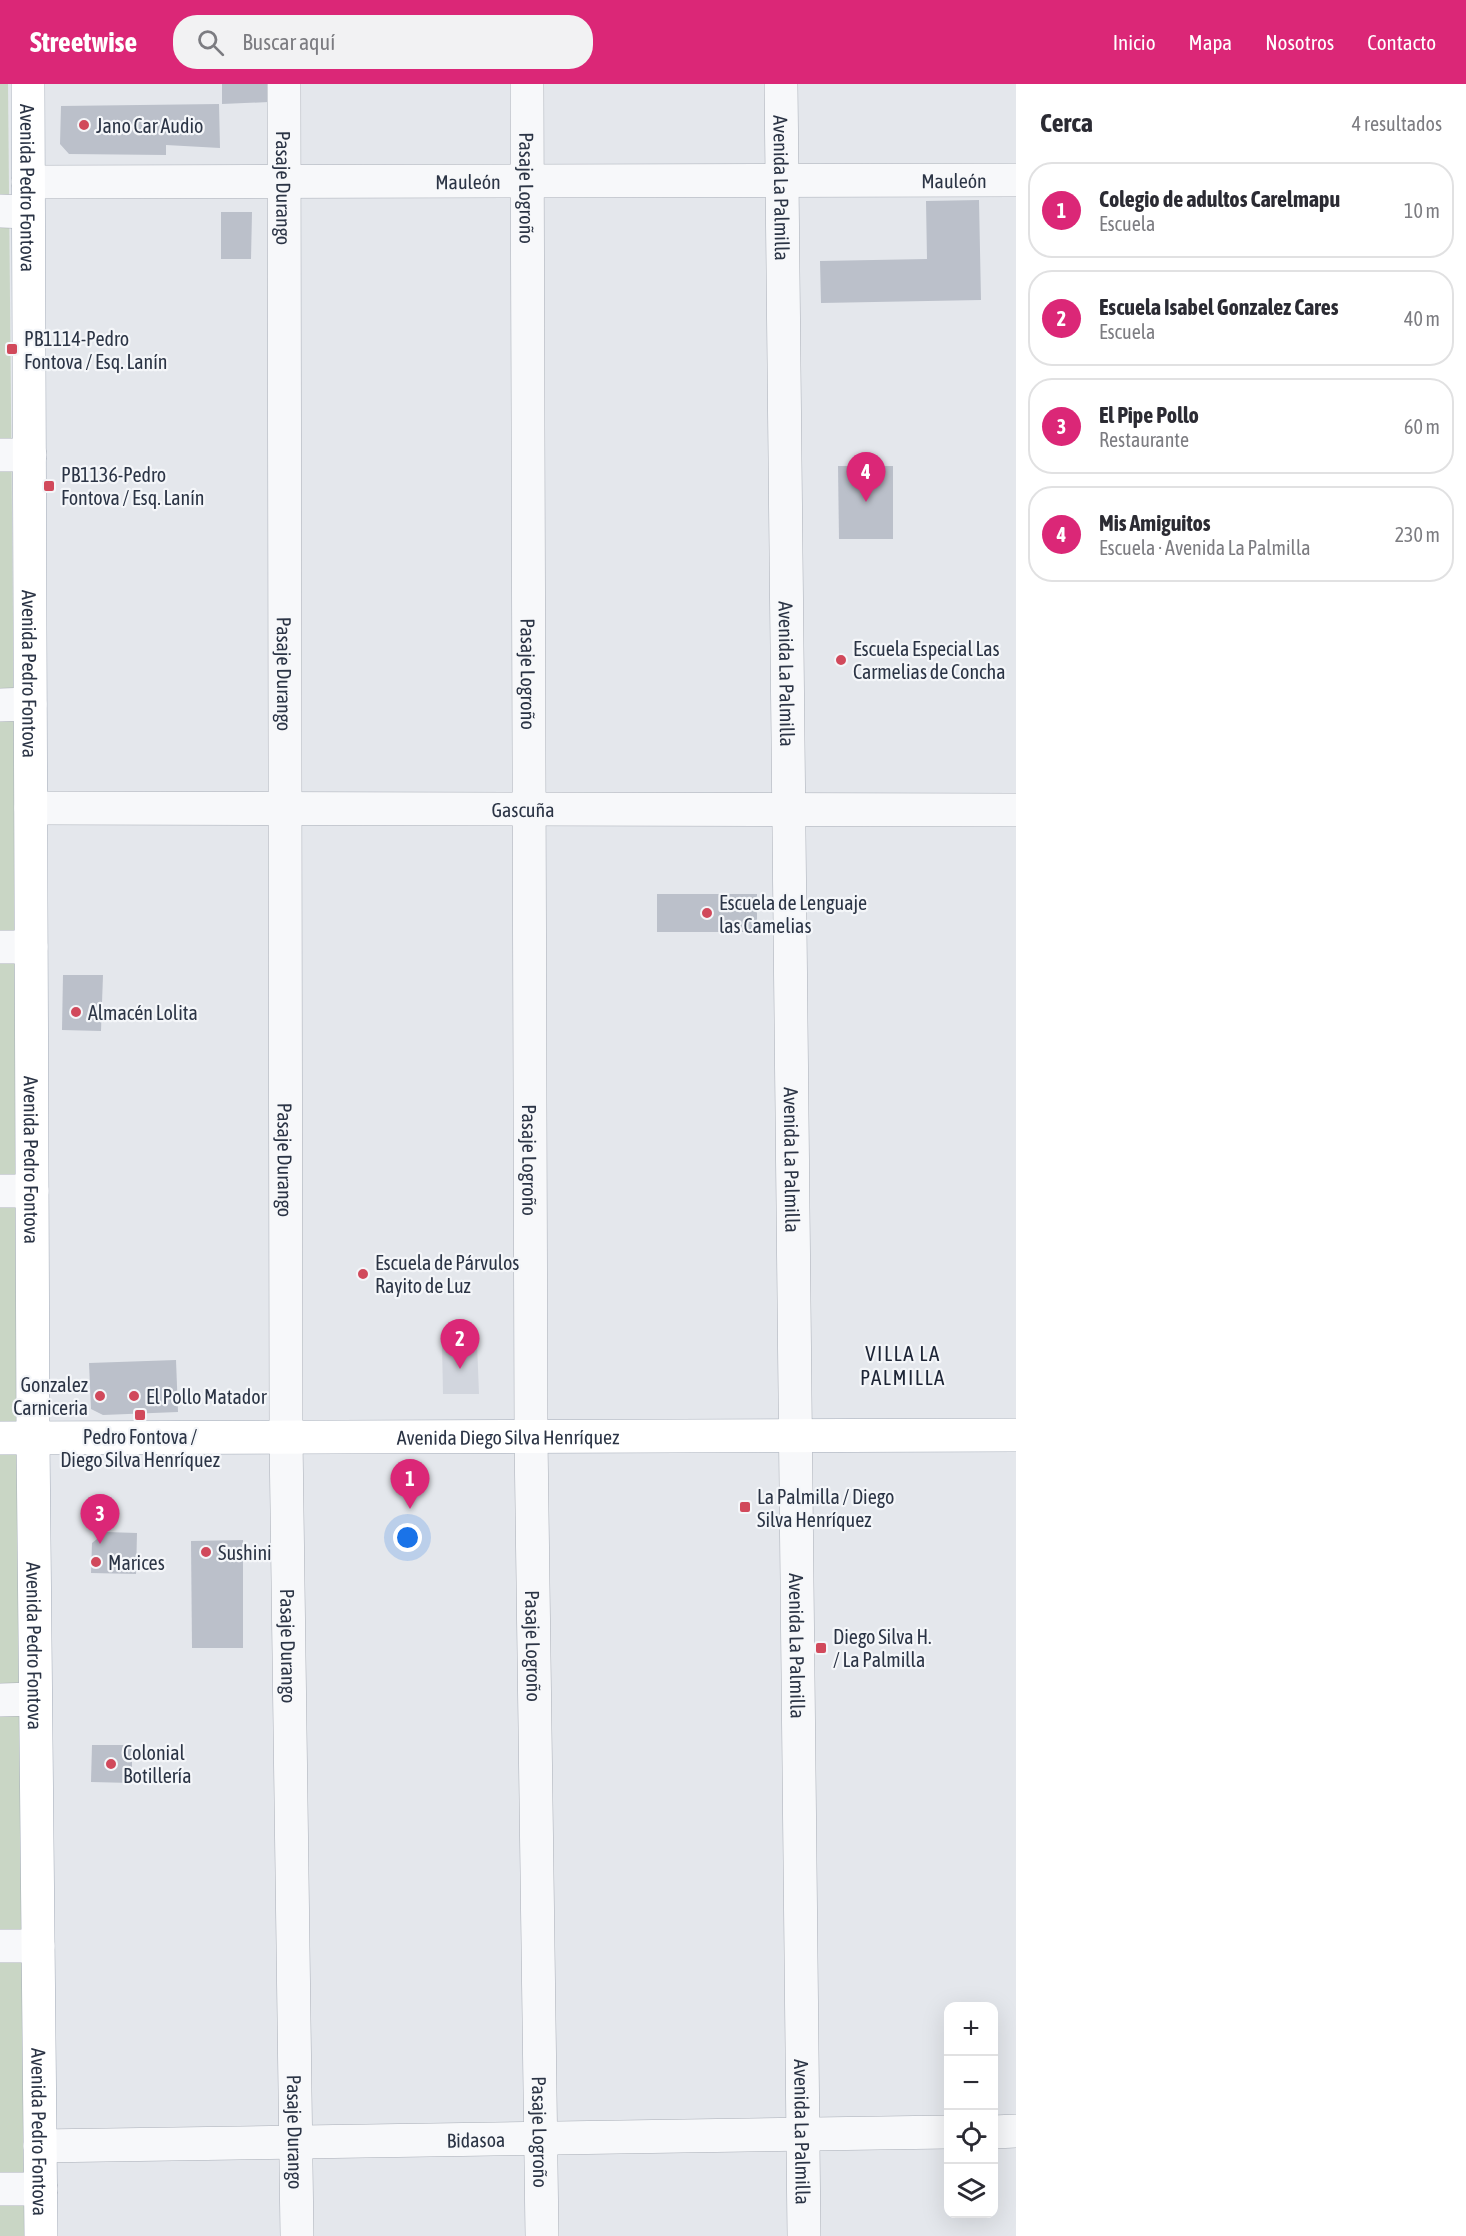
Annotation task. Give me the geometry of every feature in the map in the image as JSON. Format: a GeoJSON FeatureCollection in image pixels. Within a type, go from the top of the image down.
{"type":"FeatureCollection","features":[{"type":"Feature","properties":{"kind":"main road","name":"Avenida Pedro Fontova"},"geometry":{"type":"LineString","coordinates":[[28,84],[19,202],[15,455],[15,705],[31,808],[16,947],[32,1191],[41,2236]]}},
{"type":"Feature","properties":{"kind":"main road","name":"Avenida Diego Silva Henríquez"},"geometry":{"type":"LineString","coordinates":[[0,1438],[1016,1435]]}},
{"type":"Feature","properties":{"kind":"street","name":"Pasaje Durango"},"geometry":{"type":"LineString","coordinates":[[284,84],[286,1437],[297,2236]]}},
{"type":"Feature","properties":{"kind":"street","name":"Pasaje Logroño"},"geometry":{"type":"LineString","coordinates":[[527,84],[531,1437],[542,2236]]}},
{"type":"Feature","properties":{"kind":"street","name":"Avenida La Palmilla"},"geometry":{"type":"LineString","coordinates":[[781,84],[804,2236]]}},
{"type":"Feature","properties":{"kind":"street","name":"Mauleón"},"geometry":{"type":"LineString","coordinates":[[19,202],[285,181],[1016,180]]}},
{"type":"Feature","properties":{"kind":"street","name":"Gascuña"},"geometry":{"type":"LineString","coordinates":[[31,808],[1016,810]]}},
{"type":"Feature","properties":{"kind":"street"},"geometry":{"type":"LineString","coordinates":[[0,1191],[32,1191]]}},
{"type":"Feature","properties":{"kind":"street"},"geometry":{"type":"LineString","coordinates":[[0,1700],[36,1699]]}},
{"type":"Feature","properties":{"kind":"street"},"geometry":{"type":"LineString","coordinates":[[0,1946],[38,1946]]}},
{"type":"Feature","properties":{"kind":"street"},"geometry":{"type":"LineString","coordinates":[[998,2132],[1016,2132]]}},
{"type":"Feature","properties":{"kind":"street","name":"Bidasoa"},"geometry":{"type":"LineString","coordinates":[[40,2146],[944,2133]]}},
{"type":"Feature","properties":{"kind":"street"},"geometry":{"type":"LineString","coordinates":[[0,2189],[41,2189]]}},
{"type":"Feature","properties":{"kind":"shaded area"},"geometry":{"type":"Polygon","coordinates":[[[477,1343],[479,1394],[443,1394],[442,1344],[477,1343]]]}},
{"type":"Feature","properties":{"kind":"green space"},"geometry":{"type":"Polygon","coordinates":[[[0,84],[8,84],[28,2236],[0,2236],[0,84]]]}},
{"type":"Feature","properties":{"kind":"building"},"geometry":{"type":"Polygon","coordinates":[[[222,84],[268,84],[269,102],[222,104],[222,84]]]}},
{"type":"Feature","properties":{"kind":"building"},"geometry":{"type":"Polygon","coordinates":[[[219,104],[220,148],[166,145],[166,155],[69,154],[60,144],[61,106],[219,104]]]}},
{"type":"Feature","properties":{"kind":"building"},"geometry":{"type":"Polygon","coordinates":[[[979,200],[981,300],[821,303],[820,261],[927,259],[926,201],[979,200]]]}},
{"type":"Feature","properties":{"kind":"building"},"geometry":{"type":"Polygon","coordinates":[[[221,212],[252,212],[251,259],[221,259],[221,212]]]}},
{"type":"Feature","properties":{"kind":"building"},"geometry":{"type":"Polygon","coordinates":[[[838,466],[893,466],[893,539],[839,539],[838,466]]]}},
{"type":"Feature","properties":{"kind":"building","name":"Escuela de Lenguaje las Camelias"},"geometry":{"type":"Polygon","coordinates":[[[657,894],[757,894],[757,932],[657,932],[657,894]]]}},
{"type":"Feature","properties":{"kind":"building"},"geometry":{"type":"Polygon","coordinates":[[[63,975],[103,975],[101,1031],[62,1030],[63,975]]]}},
{"type":"Feature","properties":{"kind":"building"},"geometry":{"type":"Polygon","coordinates":[[[176,1360],[178,1412],[103,1415],[91,1409],[89,1363],[176,1360]]]}},
{"type":"Feature","properties":{"kind":"building"},"geometry":{"type":"Polygon","coordinates":[[[106,1532],[137,1533],[136,1574],[91,1573],[92,1543],[106,1532]]]}},
{"type":"Feature","properties":{"kind":"building"},"geometry":{"type":"Polygon","coordinates":[[[243,1540],[243,1648],[192,1648],[191,1541],[243,1540]]]}},
{"type":"Feature","properties":{"kind":"building","name":"Colonial Botillería"},"geometry":{"type":"Polygon","coordinates":[[[92,1745],[132,1745],[132,1783],[91,1782],[92,1745]]]}},
{"type":"Feature","properties":{"kind":"place","name":"Jano Car Audio"},"geometry":{"type":"Point","coordinates":[84,125]}},
{"type":"Feature","properties":{"kind":"place","name":"PB1114-Pedro Fontova / Esq. Lanín"},"geometry":{"type":"Point","coordinates":[12,349]}},
{"type":"Feature","properties":{"kind":"place","name":"PB1136-Pedro Fontova / Esq. Lanín"},"geometry":{"type":"Point","coordinates":[49,486]}},
{"type":"Feature","properties":{"kind":"place","name":"Mis Amiguitos"},"geometry":{"type":"Point","coordinates":[866,502]}},
{"type":"Feature","properties":{"kind":"place","name":"Escuela Especial Las Carmelias de Concha"},"geometry":{"type":"Point","coordinates":[841,660]}},
{"type":"Feature","properties":{"kind":"place","name":"Escuela de Lenguaje las Camelias"},"geometry":{"type":"Point","coordinates":[707,913]}},
{"type":"Feature","properties":{"kind":"place","name":"Almacén Lolita"},"geometry":{"type":"Point","coordinates":[76,1012]}},
{"type":"Feature","properties":{"kind":"place","name":"Escuela de Párvulos Rayito de Luz"},"geometry":{"type":"Point","coordinates":[363,1274]}},
{"type":"Feature","properties":{"kind":"place","name":"Escuela Isabel Gonzalez Cares"},"geometry":{"type":"Point","coordinates":[460,1369]}},
{"type":"Feature","properties":{"kind":"place","name":"Gonzalez Carniceria"},"geometry":{"type":"Point","coordinates":[100,1396]}},
{"type":"Feature","properties":{"kind":"place","name":"El Pollo Matador"},"geometry":{"type":"Point","coordinates":[134,1396]}},
{"type":"Feature","properties":{"kind":"place","name":"Pedro Fontova / Diego Silva Henríquez"},"geometry":{"type":"Point","coordinates":[140,1415]}},
{"type":"Feature","properties":{"kind":"place","name":"La Palmilla / Diego Silva Henríquez"},"geometry":{"type":"Point","coordinates":[745,1507]}},
{"type":"Feature","properties":{"kind":"place","name":"Colegio de adultos Carelmapu"},"geometry":{"type":"Point","coordinates":[410,1509]}},
{"type":"Feature","properties":{"kind":"place","name":"El Pipe Pollo"},"geometry":{"type":"Point","coordinates":[100,1544]}},
{"type":"Feature","properties":{"kind":"place","name":"Sushini"},"geometry":{"type":"Point","coordinates":[206,1552]}},
{"type":"Feature","properties":{"kind":"place","name":"Marices"},"geometry":{"type":"Point","coordinates":[96,1562]}},
{"type":"Feature","properties":{"kind":"place","name":"Diego Silva H. / La Palmilla"},"geometry":{"type":"Point","coordinates":[821,1648]}},
{"type":"Feature","properties":{"kind":"place","name":"Colonial Botillería"},"geometry":{"type":"Point","coordinates":[111,1764]}},
{"type":"Feature","properties":{"kind":"district","name":"VILLA LA PALMILLA"},"geometry":{"type":"Point","coordinates":[903,1365]}}]}
